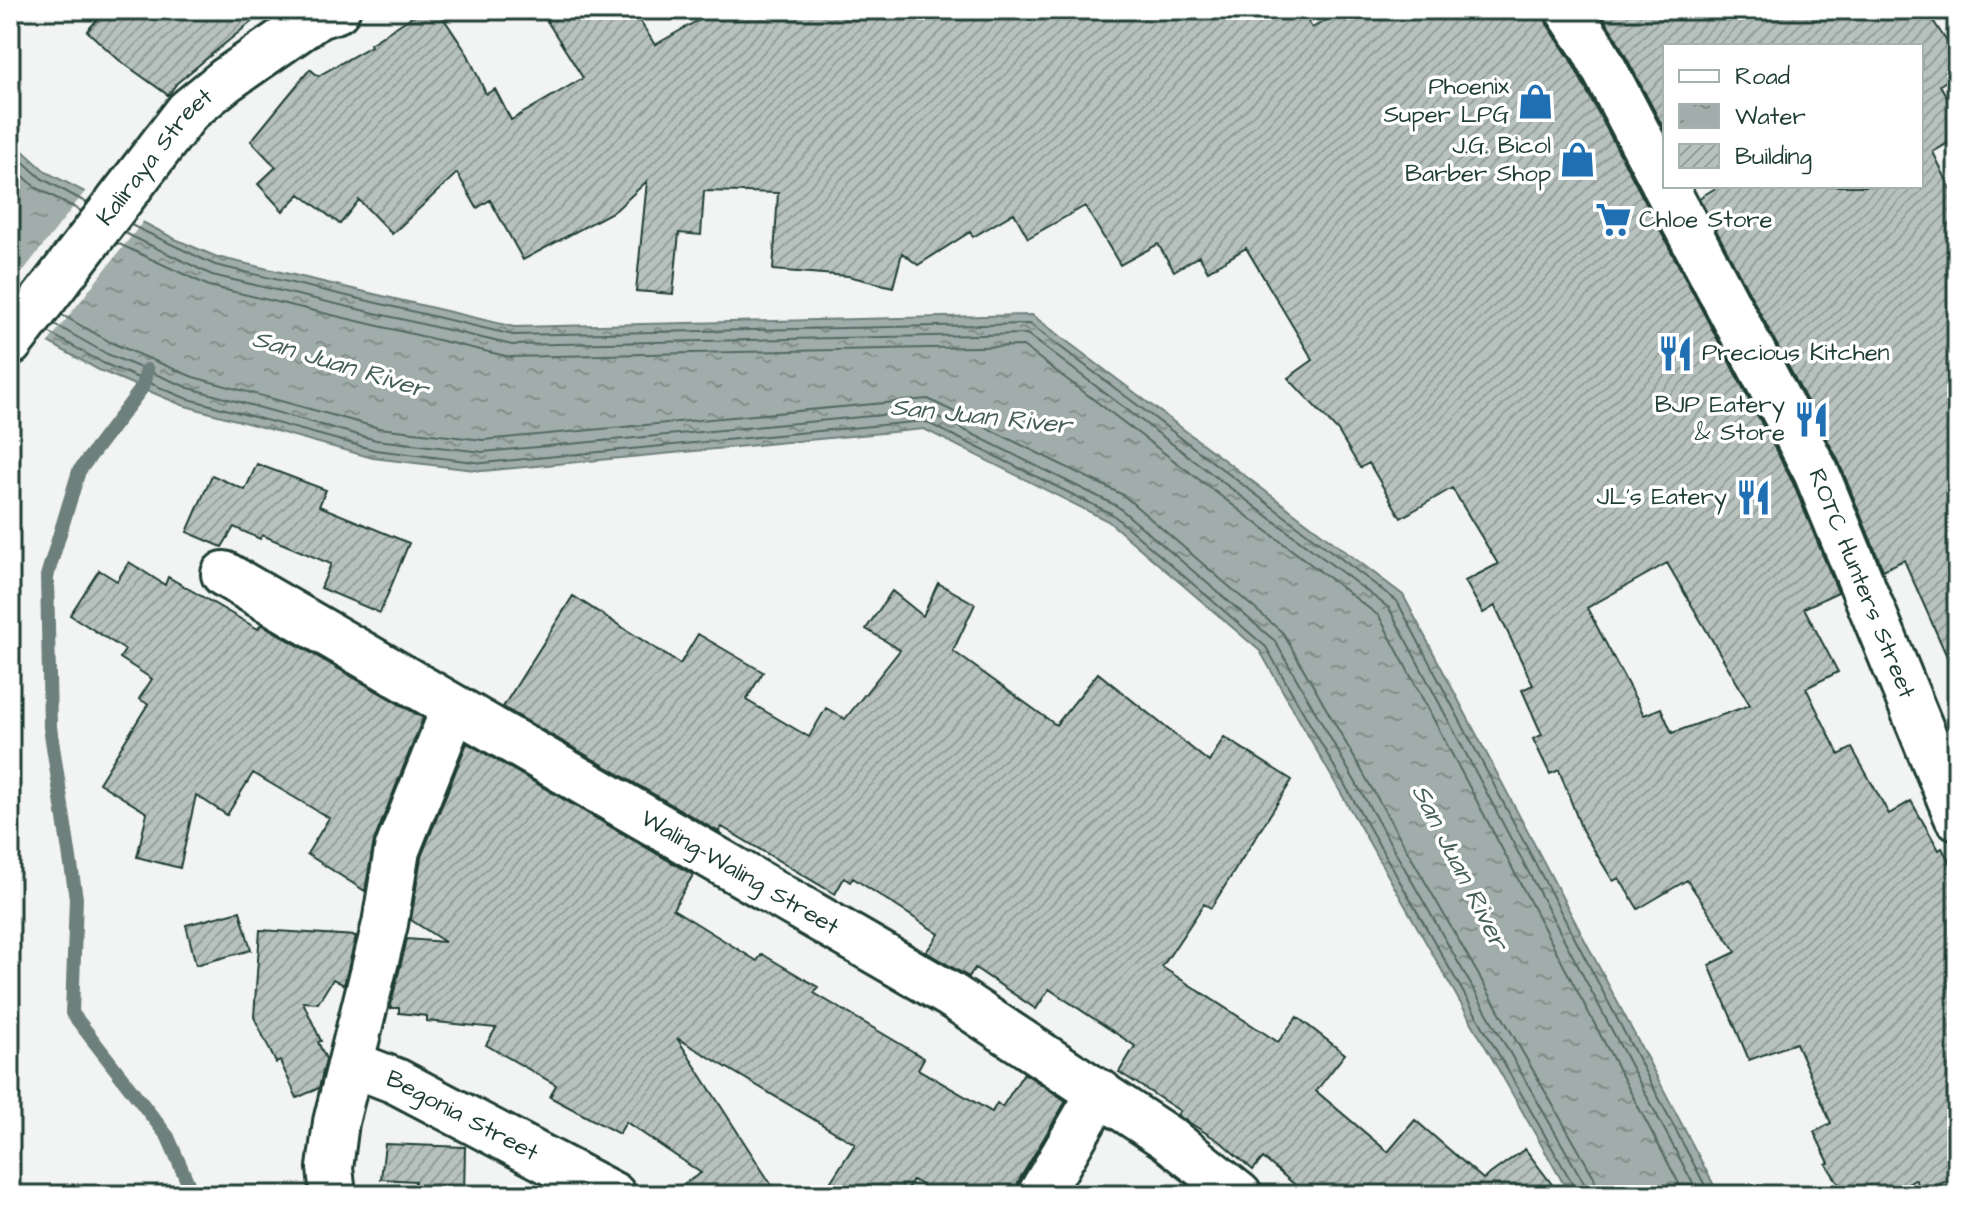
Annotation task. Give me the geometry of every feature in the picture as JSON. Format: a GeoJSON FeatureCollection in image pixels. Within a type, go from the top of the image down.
{"type":"FeatureCollection","features":[{"type":"Feature","properties":{"kind":"street","name":"Kaliraya Street"},"geometry":{"type":"LineString","coordinates":[[11,342],[188,111],[226,80],[318,16],[337,10]]}},
{"type":"Feature","properties":{"kind":"street","name":"ROTC Hunters Street"},"geometry":{"type":"LineString","coordinates":[[1568,10],[1592,46],[1663,182]]}},
{"type":"Feature","properties":{"kind":"street","name":"ROTC Hunters Street"},"geometry":{"type":"LineString","coordinates":[[1666,188],[1816,472],[1957,817]]}},
{"type":"Feature","properties":{"kind":"street","name":"Waling-Waling Street"},"geometry":{"type":"LineString","coordinates":[[224,574],[949,994],[1169,1139],[1239,1195]]}},
{"type":"Feature","properties":{"kind":"street"},"geometry":{"type":"LineString","coordinates":[[333,1195],[330,1168],[336,1122],[385,924],[397,850],[454,708]]}},
{"type":"Feature","properties":{"kind":"street","name":"Begonia Street"},"geometry":{"type":"LineString","coordinates":[[352,1064],[396,1081],[613,1195]]}},
{"type":"Feature","properties":{"kind":"street"},"geometry":{"type":"LineString","coordinates":[[1040,1195],[1100,1092]]}},
{"type":"Feature","properties":{"kind":"water","name":"San Juan River"},"geometry":{"type":"Polygon","coordinates":[[[10,139],[46,172],[175,239],[217,257],[514,327],[1032,315],[1403,595],[1719,1195],[1570,1195],[1260,651],[1108,521],[924,429],[483,471],[373,458],[182,405],[99,370],[46,341],[10,315],[10,139]]]}},
{"type":"Feature","properties":{"kind":"pier"},"geometry":{"type":"Polygon","coordinates":[[[87,189],[145,219],[46,345],[10,320],[10,288],[87,189]]]}},
{"type":"Feature","properties":{"kind":"building"},"geometry":{"type":"Polygon","coordinates":[[[106,10],[266,10],[177,83],[168,95],[119,60],[87,31],[106,10]]]}},
{"type":"Feature","properties":{"kind":"building"},"geometry":{"type":"Polygon","coordinates":[[[422,10],[438,10],[468,55],[486,94],[495,89],[511,120],[583,78],[540,10],[633,10],[655,45],[716,10],[1301,10],[1312,28],[1344,10],[1543,10],[1547,24],[1570,59],[1793,483],[1838,592],[1804,608],[1838,672],[1806,688],[1839,755],[1852,748],[1889,814],[1911,801],[1957,875],[1957,1176],[1921,1193],[1915,1179],[1888,1195],[1846,1195],[1826,1164],[1829,1163],[1814,1132],[1831,1123],[1796,1043],[1749,1060],[1709,965],[1736,952],[1687,880],[1638,909],[1619,878],[1613,881],[1582,830],[1559,770],[1550,774],[1533,739],[1542,735],[1522,690],[1533,685],[1495,606],[1483,613],[1465,581],[1498,564],[1452,488],[1401,518],[1369,463],[1360,468],[1338,431],[1288,378],[1313,360],[1246,248],[1208,271],[1199,256],[1174,271],[1158,244],[1120,265],[1085,206],[1028,238],[1014,213],[973,237],[970,232],[918,265],[902,253],[893,287],[848,276],[773,270],[778,193],[704,191],[701,235],[679,233],[673,294],[636,291],[647,181],[616,210],[523,260],[490,200],[477,208],[457,173],[392,234],[359,200],[340,224],[300,194],[283,211],[258,184],[276,167],[251,141],[310,69],[318,76],[422,10]],[[1667,563],[1587,608],[1644,715],[1661,708],[1672,733],[1750,705],[1667,563]]]}},
{"type":"Feature","properties":{"kind":"building"},"geometry":{"type":"Polygon","coordinates":[[[1598,10],[1926,10],[1957,57],[1957,74],[1940,85],[1957,115],[1957,138],[1933,152],[1957,202],[1957,679],[1904,560],[1883,570],[1838,460],[1699,198],[1716,188],[1923,188],[1923,44],[1663,44],[1663,127],[1598,10]]]}},
{"type":"Feature","properties":{"kind":"building"},"geometry":{"type":"Polygon","coordinates":[[[257,464],[326,490],[319,506],[409,543],[380,613],[321,588],[331,564],[262,535],[260,539],[234,527],[222,547],[187,532],[212,475],[245,490],[257,464]]]}},
{"type":"Feature","properties":{"kind":"building"},"geometry":{"type":"Polygon","coordinates":[[[129,562],[165,585],[168,577],[258,629],[261,624],[423,718],[374,841],[365,891],[307,854],[329,818],[253,773],[227,815],[196,795],[180,868],[137,857],[147,813],[99,783],[148,704],[139,699],[152,679],[120,658],[125,650],[70,615],[99,570],[117,581],[129,562]]]}},
{"type":"Feature","properties":{"kind":"building"},"geometry":{"type":"Polygon","coordinates":[[[938,583],[975,604],[953,651],[1056,725],[1098,673],[1209,762],[1224,737],[1292,780],[1211,908],[1204,904],[1162,967],[1278,1042],[1297,1017],[1345,1054],[1316,1091],[1388,1152],[1415,1120],[1483,1179],[1525,1149],[1560,1195],[1307,1195],[1263,1158],[1253,1170],[1222,1143],[1177,1115],[1180,1111],[1119,1072],[1135,1046],[1049,989],[1036,1009],[975,968],[969,977],[926,952],[939,934],[853,878],[850,882],[844,878],[835,894],[722,827],[719,832],[503,707],[573,596],[680,664],[698,634],[763,672],[746,700],[809,737],[826,708],[845,719],[900,650],[866,629],[892,591],[923,616],[938,583]]]}},
{"type":"Feature","properties":{"kind":"building"},"geometry":{"type":"Polygon","coordinates":[[[467,743],[693,875],[673,909],[757,961],[762,954],[818,987],[814,993],[924,1058],[918,1069],[992,1112],[997,1103],[1002,1107],[1024,1073],[1066,1101],[1018,1182],[1015,1195],[938,1195],[913,1180],[903,1195],[822,1195],[855,1144],[677,1038],[778,1195],[666,1195],[701,1173],[626,1122],[619,1134],[550,1097],[556,1085],[486,1045],[496,1028],[427,1021],[427,1016],[399,1013],[399,1008],[390,1008],[407,939],[445,942],[411,920],[421,857],[467,743]]]}},
{"type":"Feature","properties":{"kind":"building"},"geometry":{"type":"Polygon","coordinates":[[[240,911],[251,950],[196,965],[186,925],[240,911]]]}},
{"type":"Feature","properties":{"kind":"building"},"geometry":{"type":"Polygon","coordinates":[[[260,930],[356,936],[344,985],[333,979],[318,1003],[303,1002],[326,1059],[319,1088],[297,1098],[254,1017],[260,930]]]}},
{"type":"Feature","properties":{"kind":"building"},"geometry":{"type":"Polygon","coordinates":[[[385,1144],[465,1147],[464,1195],[414,1194],[415,1181],[381,1179],[385,1144]]]}},
{"type":"Feature","properties":{"kind":"waterway"},"geometry":{"type":"LineString","coordinates":[[147,370],[142,388],[79,471],[47,576],[50,727],[76,898],[72,1013],[168,1137],[193,1195]]}},
{"type":"Feature","properties":{"kind":"place","name":"Phoenix Super LPG"},"geometry":{"type":"Point","coordinates":[1535,101]}},
{"type":"Feature","properties":{"kind":"place","name":"J.G. Bicol Barber Shop"},"geometry":{"type":"Point","coordinates":[1577,160]}},
{"type":"Feature","properties":{"kind":"place","name":"Chloe Store"},"geometry":{"type":"Point","coordinates":[1613,220]}},
{"type":"Feature","properties":{"kind":"place","name":"Precious Kitchen"},"geometry":{"type":"Point","coordinates":[1676,353]}},
{"type":"Feature","properties":{"kind":"place","name":"BJP Eatery & Store"},"geometry":{"type":"Point","coordinates":[1811,419]}},
{"type":"Feature","properties":{"kind":"place","name":"JL's Eatery"},"geometry":{"type":"Point","coordinates":[1753,497]}}]}
